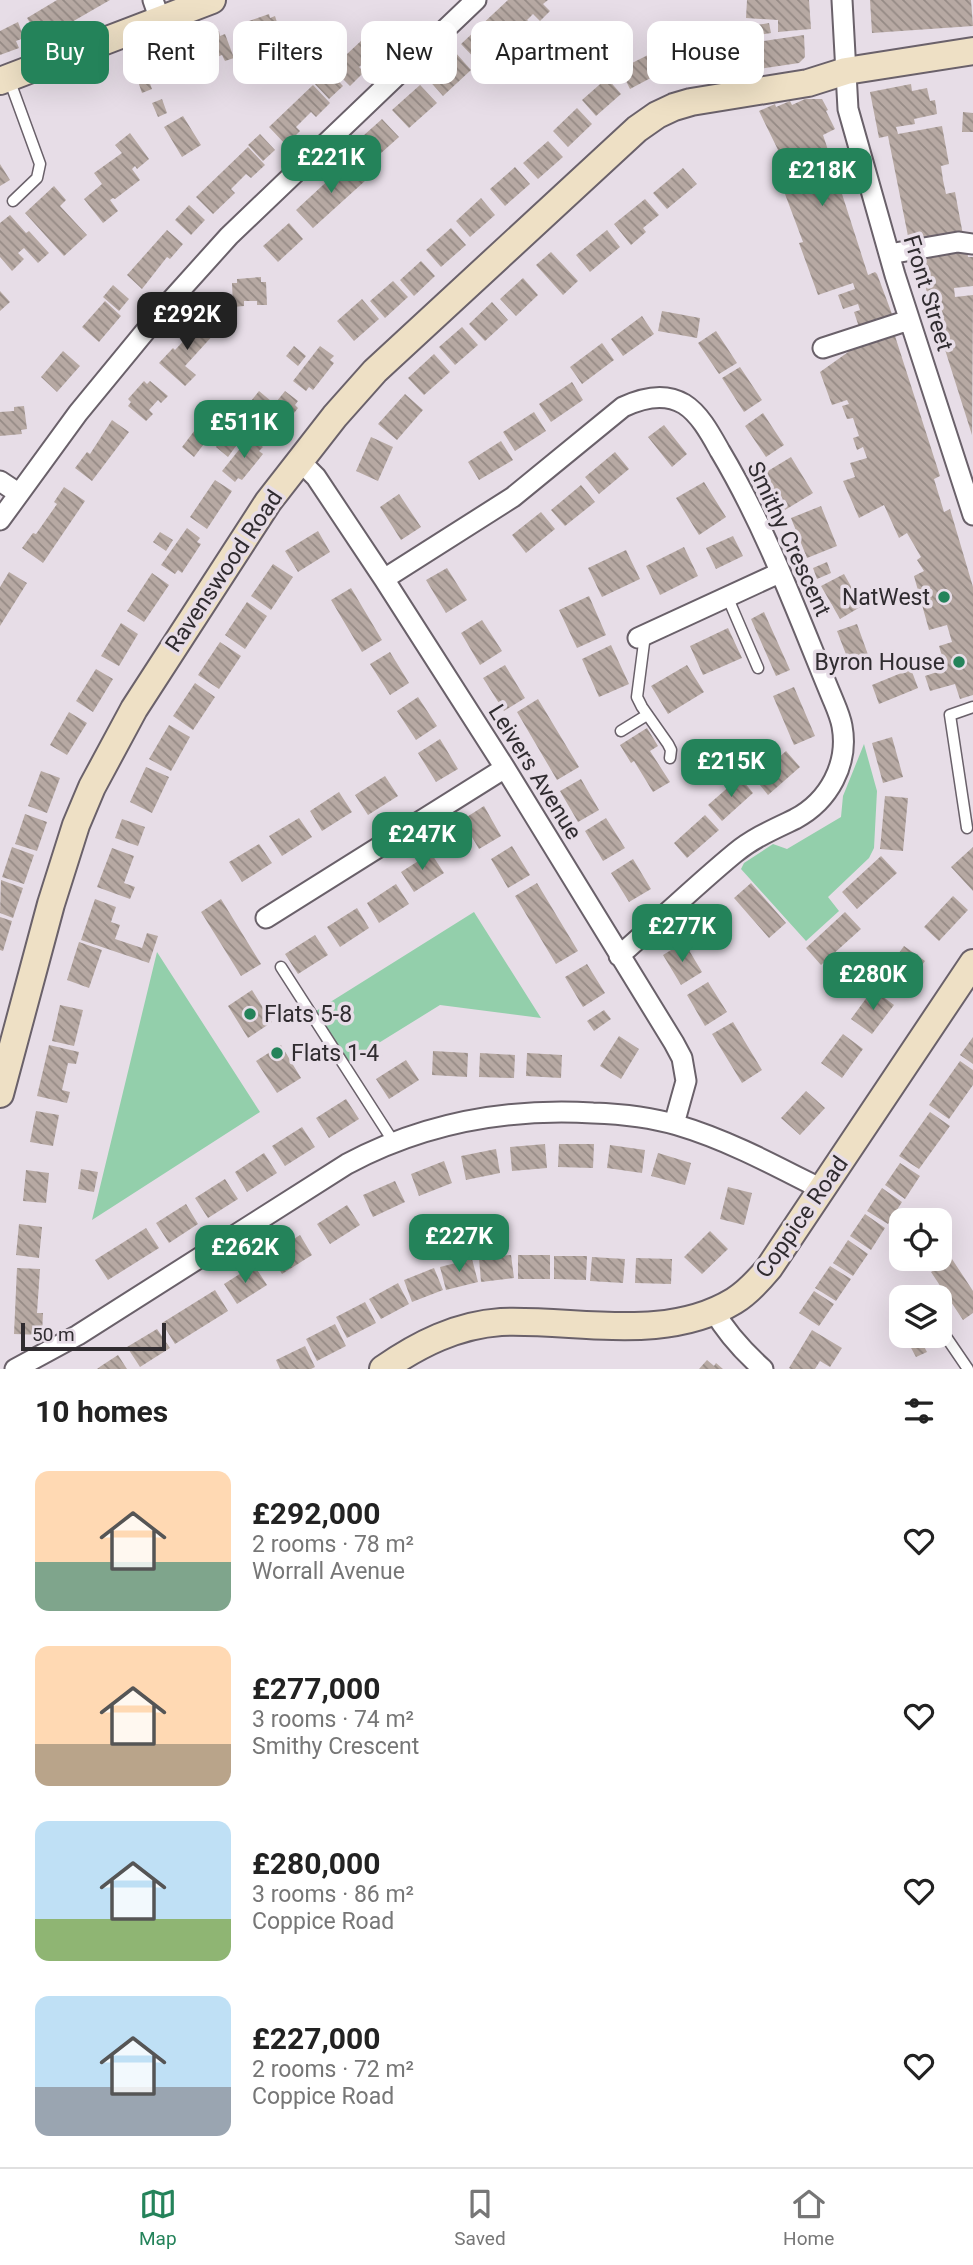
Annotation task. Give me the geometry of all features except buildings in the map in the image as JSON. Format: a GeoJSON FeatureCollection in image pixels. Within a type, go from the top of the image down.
{"type":"FeatureCollection","features":[{"type":"Feature","properties":{"kind":"street"},"geometry":{"type":"LineString","coordinates":[[4,80],[157,10],[212,0]]}},
{"type":"Feature","properties":{"kind":"street"},"geometry":{"type":"LineString","coordinates":[[0,520],[78,413],[166,306],[229,236],[476,0]]}},
{"type":"Feature","properties":{"kind":"street","name":"Front Street"},"geometry":{"type":"LineString","coordinates":[[842,0],[848,109],[909,320],[973,515]]}},
{"type":"Feature","properties":{"kind":"street","name":"Ravenswood Road"},"geometry":{"type":"LineString","coordinates":[[0,1094],[48,915],[76,825],[111,748],[268,502],[335,416],[375,371],[538,219],[657,115],[694,102],[808,83],[846,71],[973,51]]}},
{"type":"Feature","properties":{"kind":"street"},"geometry":{"type":"LineString","coordinates":[[889,254],[970,243]]}},
{"type":"Feature","properties":{"kind":"street"},"geometry":{"type":"LineString","coordinates":[[823,348],[909,320]]}},
{"type":"Feature","properties":{"kind":"street","name":"Smithy Crescent"},"geometry":{"type":"LineString","coordinates":[[384,579],[513,497],[623,407],[635,401],[657,397],[684,404],[701,421],[751,507],[831,695],[842,725],[842,757],[835,779],[822,799],[798,818],[759,836],[737,851],[619,956]]}},
{"type":"Feature","properties":{"kind":"street","name":"Leivers Avenue"},"geometry":{"type":"LineString","coordinates":[[300,461],[316,477],[384,579],[505,768],[674,1043],[682,1058],[686,1081],[674,1124]]}},
{"type":"Feature","properties":{"kind":"street"},"geometry":{"type":"LineString","coordinates":[[0,481],[18,493]]}},
{"type":"Feature","properties":{"kind":"street"},"geometry":{"type":"LineString","coordinates":[[642,636],[779,573]]}},
{"type":"Feature","properties":{"kind":"street"},"geometry":{"type":"LineString","coordinates":[[265,918],[505,768]]}},
{"type":"Feature","properties":{"kind":"street","name":"Coppice Road"},"geometry":{"type":"LineString","coordinates":[[392,1367],[432,1339],[459,1329],[500,1322],[654,1325],[685,1321],[735,1301],[769,1268],[973,963]]}},
{"type":"Feature","properties":{"kind":"street"},"geometry":{"type":"LineString","coordinates":[[15,1369],[78,1335],[347,1164],[393,1141],[466,1119],[512,1113],[563,1111],[622,1114],[674,1124],[732,1146],[823,1190]]}},
{"type":"Feature","properties":{"kind":"street"},"geometry":{"type":"LineString","coordinates":[[714,1311],[723,1328],[763,1369]]}},
{"type":"Feature","properties":{"kind":"lane"},"geometry":{"type":"LineString","coordinates":[[4,80],[40,164],[37,178],[13,201]]}},
{"type":"Feature","properties":{"kind":"lane"},"geometry":{"type":"LineString","coordinates":[[727,596],[758,668]]}},
{"type":"Feature","properties":{"kind":"lane"},"geometry":{"type":"LineString","coordinates":[[642,636],[637,696],[668,744],[671,750],[670,758]]}},
{"type":"Feature","properties":{"kind":"lane"},"geometry":{"type":"LineString","coordinates":[[967,828],[950,715],[973,707]]}},
{"type":"Feature","properties":{"kind":"lane"},"geometry":{"type":"LineString","coordinates":[[621,731],[647,715]]}},
{"type":"Feature","properties":{"kind":"lane"},"geometry":{"type":"LineString","coordinates":[[281,967],[393,1141]]}},
{"type":"Feature","properties":{"kind":"lane"},"geometry":{"type":"LineString","coordinates":[[952,1346],[968,1369]]}},
{"type":"Feature","properties":{"kind":"green space"},"geometry":{"type":"Polygon","coordinates":[[[864,744],[877,791],[874,848],[869,858],[828,897],[839,911],[806,941],[741,869],[744,863],[773,844],[787,849],[841,817],[843,796],[864,744]]]}},
{"type":"Feature","properties":{"kind":"green space"},"geometry":{"type":"Polygon","coordinates":[[[474,912],[541,1018],[440,1005],[348,1062],[316,1011],[474,912]]]}},
{"type":"Feature","properties":{"kind":"green space"},"geometry":{"type":"Polygon","coordinates":[[[157,952],[260,1112],[92,1220],[157,952]]]}},
{"type":"Feature","properties":{"kind":"place","name":"NatWest"},"geometry":{"type":"Point","coordinates":[944,597]}},
{"type":"Feature","properties":{"kind":"place","name":"Byron House"},"geometry":{"type":"Point","coordinates":[959,662]}},
{"type":"Feature","properties":{"kind":"place","name":"Flats 5-8"},"geometry":{"type":"Point","coordinates":[250,1014]}},
{"type":"Feature","properties":{"kind":"place","name":"Flats 1-4"},"geometry":{"type":"Point","coordinates":[277,1053]}}]}
